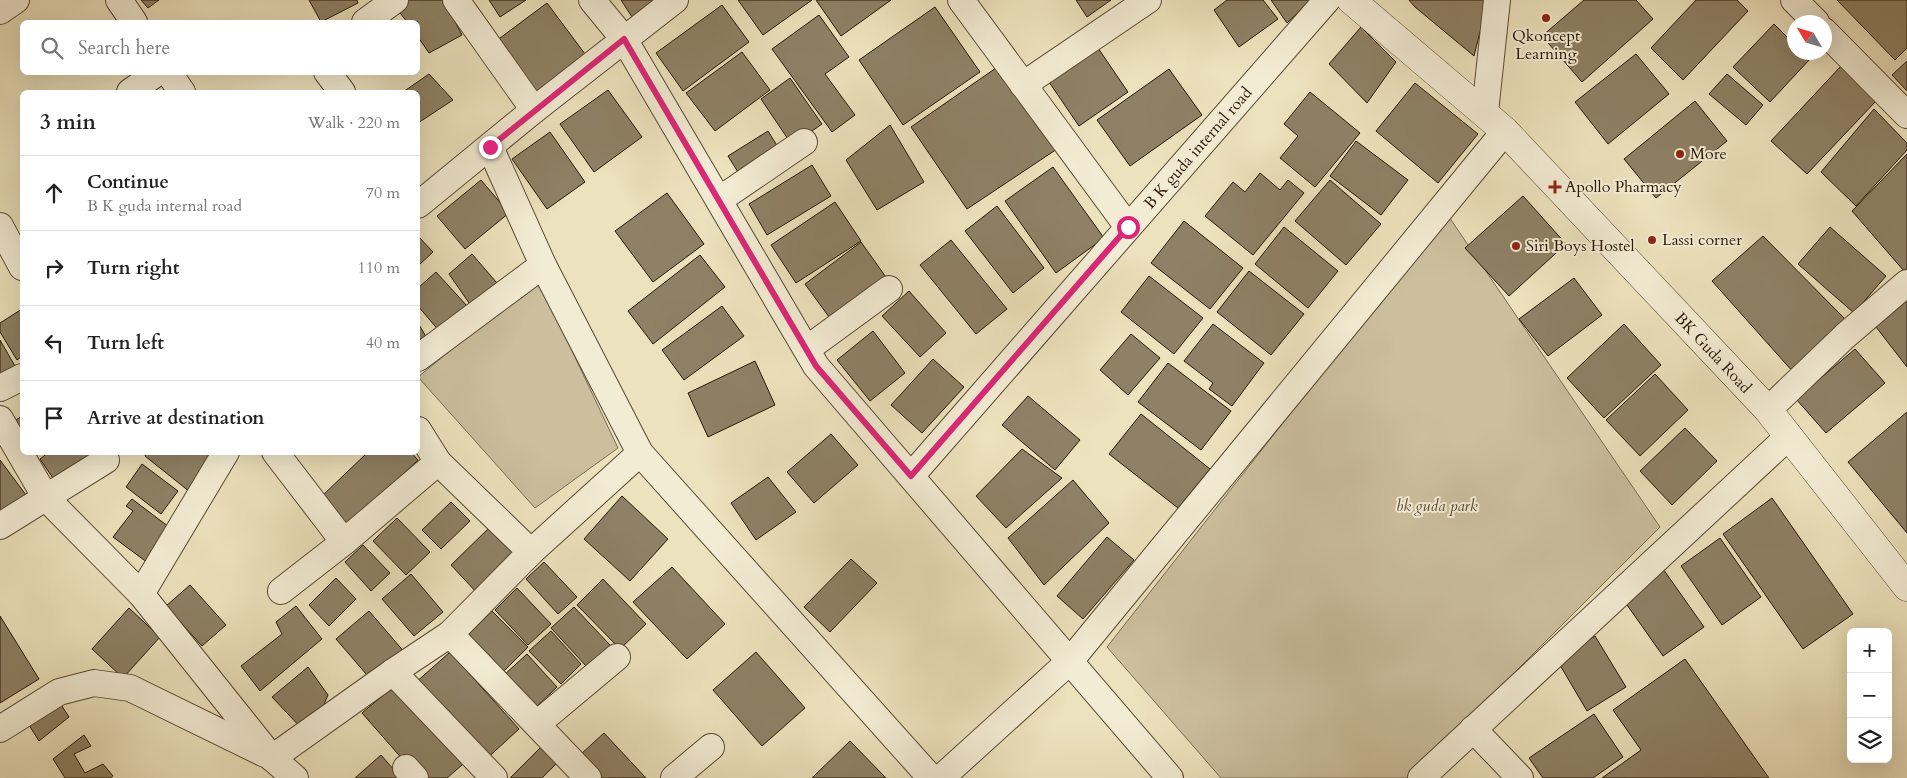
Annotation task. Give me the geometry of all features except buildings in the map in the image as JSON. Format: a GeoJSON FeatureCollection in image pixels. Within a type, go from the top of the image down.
{"type":"FeatureCollection","features":[{"type":"Feature","properties":{"kind":"street"},"geometry":{"type":"LineString","coordinates":[[0,11],[16,0]]}},
{"type":"Feature","properties":{"kind":"street"},"geometry":{"type":"LineString","coordinates":[[119,0],[133,20]]}},
{"type":"Feature","properties":{"kind":"street"},"geometry":{"type":"LineString","coordinates":[[368,20],[394,0]]}},
{"type":"Feature","properties":{"kind":"street"},"geometry":{"type":"LineString","coordinates":[[456,0],[534,110]]}},
{"type":"Feature","properties":{"kind":"street"},"geometry":{"type":"LineString","coordinates":[[592,0],[624,39],[816,366],[1170,778]]}},
{"type":"Feature","properties":{"kind":"street"},"geometry":{"type":"LineString","coordinates":[[420,199],[490,147],[534,110],[675,0]]}},
{"type":"Feature","properties":{"kind":"street"},"geometry":{"type":"LineString","coordinates":[[961,0],[1128,227]]}},
{"type":"Feature","properties":{"kind":"street"},"geometry":{"type":"LineString","coordinates":[[1023,85],[1148,0]]}},
{"type":"Feature","properties":{"kind":"street","name":"B K guda internal road"},"geometry":{"type":"LineString","coordinates":[[911,476],[1327,0]]}},
{"type":"Feature","properties":{"kind":"street","name":"BK Guda Road"},"geometry":{"type":"LineString","coordinates":[[1352,0],[1505,131],[1768,410],[1907,587]]}},
{"type":"Feature","properties":{"kind":"street"},"geometry":{"type":"LineString","coordinates":[[1485,112],[1497,0]]}},
{"type":"Feature","properties":{"kind":"street"},"geometry":{"type":"LineString","coordinates":[[1794,0],[1809,15]]}},
{"type":"Feature","properties":{"kind":"street"},"geometry":{"type":"LineString","coordinates":[[1832,39],[1907,115]]}},
{"type":"Feature","properties":{"kind":"street"},"geometry":{"type":"LineString","coordinates":[[133,90],[154,75]]}},
{"type":"Feature","properties":{"kind":"street"},"geometry":{"type":"LineString","coordinates":[[170,75],[181,90]]}},
{"type":"Feature","properties":{"kind":"street"},"geometry":{"type":"LineString","coordinates":[[329,75],[340,90]]}},
{"type":"Feature","properties":{"kind":"street"},"geometry":{"type":"LineString","coordinates":[[941,778],[1070,661],[1505,131]]}},
{"type":"Feature","properties":{"kind":"street"},"geometry":{"type":"LineString","coordinates":[[719,200],[804,142]]}},
{"type":"Feature","properties":{"kind":"street"},"geometry":{"type":"LineString","coordinates":[[490,147],[544,265],[640,453],[931,778]]}},
{"type":"Feature","properties":{"kind":"street"},"geometry":{"type":"LineString","coordinates":[[0,226],[20,263]]}},
{"type":"Feature","properties":{"kind":"street"},"geometry":{"type":"LineString","coordinates":[[420,357],[544,265]]}},
{"type":"Feature","properties":{"kind":"street"},"geometry":{"type":"LineString","coordinates":[[1768,410],[1845,336],[1907,283]]}},
{"type":"Feature","properties":{"kind":"street"},"geometry":{"type":"LineString","coordinates":[[807,349],[889,289]]}},
{"type":"Feature","properties":{"kind":"street"},"geometry":{"type":"LineString","coordinates":[[0,388],[20,378]]}},
{"type":"Feature","properties":{"kind":"street"},"geometry":{"type":"LineString","coordinates":[[0,419],[20,453]]}},
{"type":"Feature","properties":{"kind":"street"},"geometry":{"type":"LineString","coordinates":[[420,433],[438,462],[531,552]]}},
{"type":"Feature","properties":{"kind":"street"},"geometry":{"type":"LineString","coordinates":[[1421,778],[1789,436]]}},
{"type":"Feature","properties":{"kind":"street"},"geometry":{"type":"LineString","coordinates":[[272,758],[450,634],[531,552],[640,453]]}},
{"type":"Feature","properties":{"kind":"street"},"geometry":{"type":"LineString","coordinates":[[21,455],[46,498],[140,594],[272,758],[295,778]]}},
{"type":"Feature","properties":{"kind":"street"},"geometry":{"type":"LineString","coordinates":[[140,594],[224,455]]}},
{"type":"Feature","properties":{"kind":"street"},"geometry":{"type":"LineString","coordinates":[[277,455],[344,542]]}},
{"type":"Feature","properties":{"kind":"street"},"geometry":{"type":"LineString","coordinates":[[0,526],[106,460]]}},
{"type":"Feature","properties":{"kind":"street"},"geometry":{"type":"LineString","coordinates":[[281,591],[344,542],[438,462]]}},
{"type":"Feature","properties":{"kind":"street"},"geometry":{"type":"LineString","coordinates":[[450,634],[588,778]]}},
{"type":"Feature","properties":{"kind":"street"},"geometry":{"type":"LineString","coordinates":[[537,724],[617,657]]}},
{"type":"Feature","properties":{"kind":"street"},"geometry":{"type":"LineString","coordinates":[[393,672],[494,778]]}},
{"type":"Feature","properties":{"kind":"street"},"geometry":{"type":"LineString","coordinates":[[0,729],[59,692],[94,683],[130,688],[272,758]]}},
{"type":"Feature","properties":{"kind":"street"},"geometry":{"type":"LineString","coordinates":[[1473,729],[1520,778]]}},
{"type":"Feature","properties":{"kind":"street"},"geometry":{"type":"LineString","coordinates":[[674,778],[711,747]]}},
{"type":"Feature","properties":{"kind":"green space","name":"bk guda park"},"geometry":{"type":"Polygon","coordinates":[[[1447,214],[1660,527],[1409,778],[1221,778],[1107,647],[1447,214]]]}},
{"type":"Feature","properties":{"kind":"green space"},"geometry":{"type":"Polygon","coordinates":[[[538,279],[618,448],[535,508],[420,379],[420,375],[538,279]]]}},
{"type":"Feature","properties":{"kind":"place","name":"Qkoncept Learning"},"geometry":{"type":"Point","coordinates":[1546,18]}},
{"type":"Feature","properties":{"kind":"place","name":"More"},"geometry":{"type":"Point","coordinates":[1680,154]}},
{"type":"Feature","properties":{"kind":"place","name":"Apollo Pharmacy"},"geometry":{"type":"Point","coordinates":[1555,187]}},
{"type":"Feature","properties":{"kind":"place","name":"Lassi corner"},"geometry":{"type":"Point","coordinates":[1652,240]}},
{"type":"Feature","properties":{"kind":"place","name":"Siri Boys Hostel"},"geometry":{"type":"Point","coordinates":[1516,246]}},
{"type":"Feature","properties":{"kind":"route"},"geometry":{"type":"LineString","coordinates":[[490,147],[624,39],[816,366],[911,476],[1128,227]]}}]}
